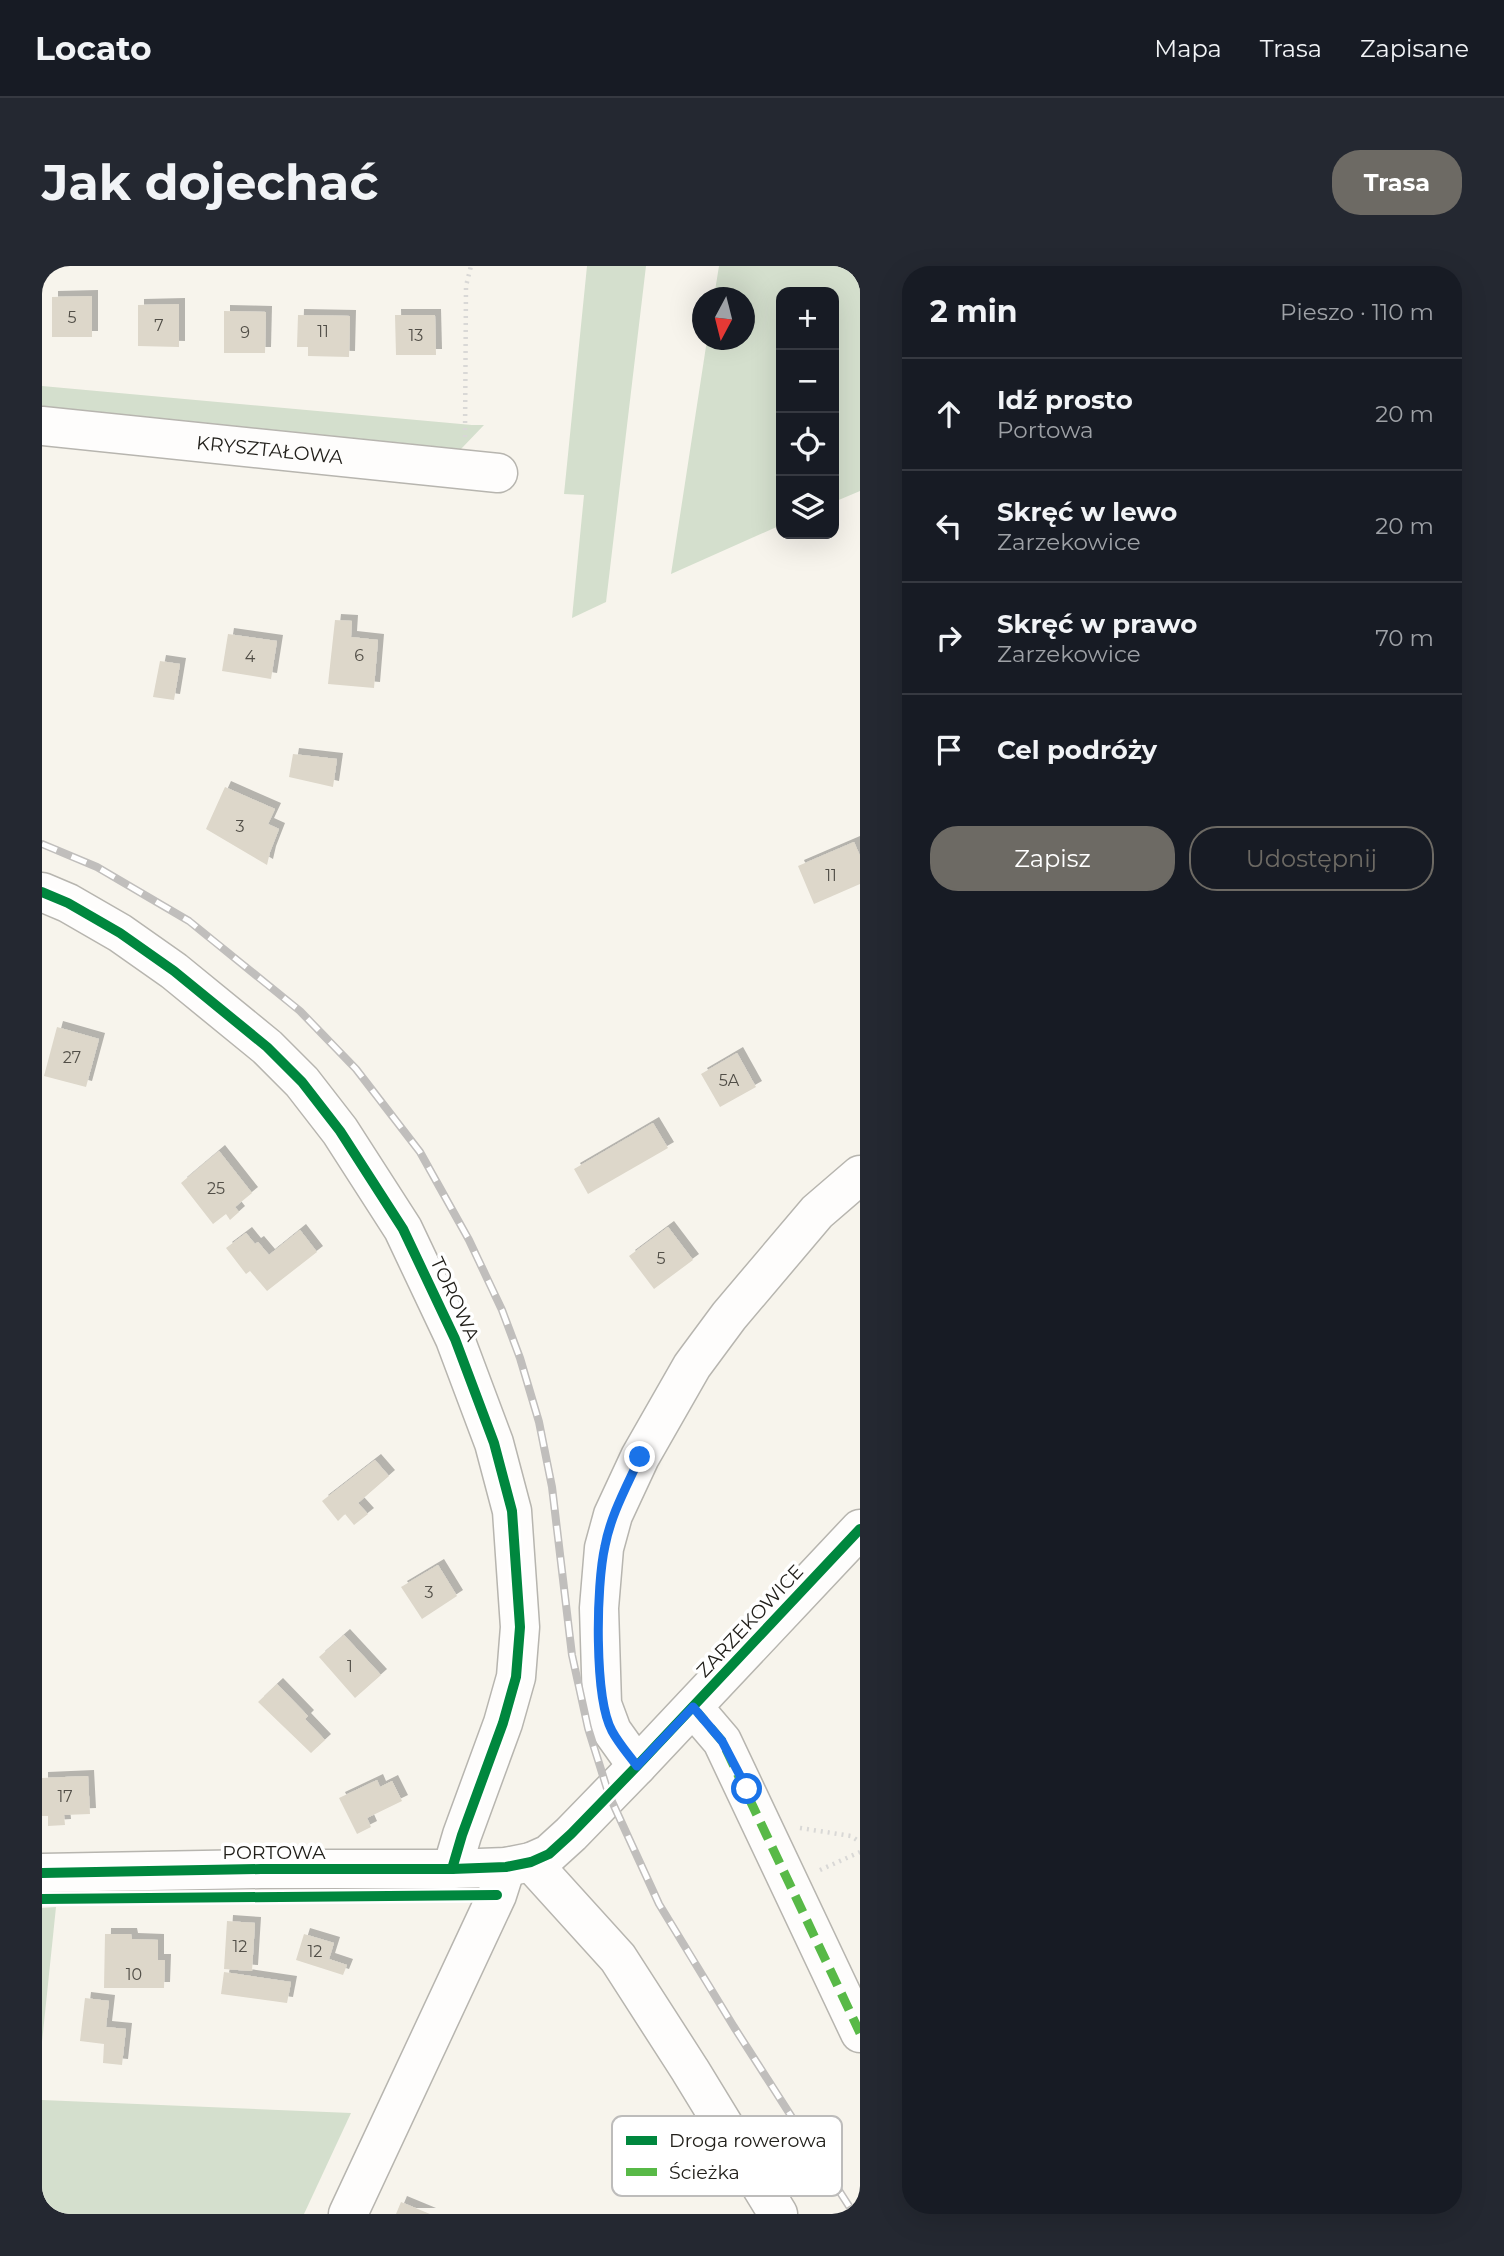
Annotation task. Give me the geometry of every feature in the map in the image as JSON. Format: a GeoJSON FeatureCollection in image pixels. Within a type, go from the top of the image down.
{"type":"FeatureCollection","features":[{"type":"Feature","properties":{"kind":"street","name":"KRYSZTAŁOWA"},"geometry":{"type":"LineString","coordinates":[[42,426],[480,471]]}},
{"type":"Feature","properties":{"kind":"street","name":"TOROWA"},"geometry":{"type":"LineString","coordinates":[[42,892],[68,903],[120,933],[174,971],[267,1047],[302,1082],[340,1131],[403,1229],[455,1339],[494,1443],[512,1511],[520,1627],[516,1677],[503,1723],[452,1870]]}},
{"type":"Feature","properties":{"kind":"street"},"geometry":{"type":"LineString","coordinates":[[637,1766],[612,1731],[602,1704],[599,1608],[604,1548],[613,1515],[646,1445],[692,1366],[817,1212],[860,1175]]}},
{"type":"Feature","properties":{"kind":"street","name":"ZARZEKOWICE"},"geometry":{"type":"LineString","coordinates":[[519,1864],[548,1854],[564,1840],[860,1529]]}},
{"type":"Feature","properties":{"kind":"street"},"geometry":{"type":"LineString","coordinates":[[693,1707],[722,1741],[860,2032]]}},
{"type":"Feature","properties":{"kind":"street","name":"PORTOWA"},"geometry":{"type":"LineString","coordinates":[[42,1873],[261,1869],[452,1870],[519,1864]]}},
{"type":"Feature","properties":{"kind":"street"},"geometry":{"type":"LineString","coordinates":[[348,2214],[497,1895],[519,1864],[618,1958],[718,2116]]}},
{"type":"Feature","properties":{"kind":"street"},"geometry":{"type":"LineString","coordinates":[[767,2196],[778,2214]]}},
{"type":"Feature","properties":{"kind":"path"},"geometry":{"type":"LineString","coordinates":[[471,266],[466,286],[467,425],[480,471]]}},
{"type":"Feature","properties":{"kind":"path"},"geometry":{"type":"LineString","coordinates":[[788,1825],[851,1836],[860,1842]]}},
{"type":"Feature","properties":{"kind":"path"},"geometry":{"type":"LineString","coordinates":[[813,1874],[860,1852]]}},
{"type":"Feature","properties":{"kind":"green space"},"geometry":{"type":"Polygon","coordinates":[[[587,266],[646,266],[606,602],[572,618],[584,495],[564,494],[587,266]]]}},
{"type":"Feature","properties":{"kind":"green space"},"geometry":{"type":"Polygon","coordinates":[[[719,266],[860,266],[860,491],[839,500],[839,287],[776,287],[776,527],[671,574],[705,350],[755,350],[755,287],[716,287],[719,266]]]}},
{"type":"Feature","properties":{"kind":"green space"},"geometry":{"type":"Polygon","coordinates":[[[42,386],[484,425],[461,449],[42,406],[42,386]]]}},
{"type":"Feature","properties":{"kind":"green space"},"geometry":{"type":"Polygon","coordinates":[[[56,1907],[42,2042],[42,1908],[56,1907]]]}},
{"type":"Feature","properties":{"kind":"green space"},"geometry":{"type":"Polygon","coordinates":[[[42,2100],[351,2113],[304,2214],[42,2214],[42,2100]]]}},
{"type":"Feature","properties":{"kind":"building"},"geometry":{"type":"Polygon","coordinates":[[[92,296],[92,337],[52,337],[52,297],[92,296]]]}},
{"type":"Feature","properties":{"kind":"building"},"geometry":{"type":"Polygon","coordinates":[[[179,304],[179,347],[138,346],[138,305],[179,304]]]}},
{"type":"Feature","properties":{"kind":"building"},"geometry":{"type":"Polygon","coordinates":[[[224,311],[266,312],[265,353],[224,353],[224,311]]]}},
{"type":"Feature","properties":{"kind":"building"},"geometry":{"type":"Polygon","coordinates":[[[298,315],[350,316],[349,357],[308,356],[308,347],[297,347],[298,315]]]}},
{"type":"Feature","properties":{"kind":"building"},"geometry":{"type":"Polygon","coordinates":[[[395,315],[435,315],[436,355],[396,355],[395,315]]]}},
{"type":"Feature","properties":{"kind":"building"},"geometry":{"type":"Polygon","coordinates":[[[335,620],[352,621],[351,637],[378,640],[374,688],[328,684],[335,620]]]}},
{"type":"Feature","properties":{"kind":"building"},"geometry":{"type":"Polygon","coordinates":[[[228,634],[277,641],[271,679],[222,671],[228,634]]]}},
{"type":"Feature","properties":{"kind":"building"},"geometry":{"type":"Polygon","coordinates":[[[160,661],[180,664],[174,700],[153,697],[160,661]]]}},
{"type":"Feature","properties":{"kind":"building"},"geometry":{"type":"Polygon","coordinates":[[[293,754],[337,759],[333,787],[289,777],[293,754]]]}},
{"type":"Feature","properties":{"kind":"building"},"geometry":{"type":"Polygon","coordinates":[[[225,787],[275,809],[268,824],[279,829],[267,865],[206,829],[225,787]]]}},
{"type":"Feature","properties":{"kind":"building"},"geometry":{"type":"Polygon","coordinates":[[[854,842],[860,856],[860,884],[814,904],[798,866],[854,842]]]}},
{"type":"Feature","properties":{"kind":"building"},"geometry":{"type":"Polygon","coordinates":[[[57,1027],[99,1039],[86,1087],[44,1076],[57,1027]]]}},
{"type":"Feature","properties":{"kind":"building"},"geometry":{"type":"Polygon","coordinates":[[[737,1053],[756,1087],[720,1107],[701,1074],[737,1053]]]}},
{"type":"Feature","properties":{"kind":"building"},"geometry":{"type":"Polygon","coordinates":[[[653,1123],[668,1148],[588,1194],[574,1169],[653,1123]]]}},
{"type":"Feature","properties":{"kind":"building"},"geometry":{"type":"Polygon","coordinates":[[[219,1151],[252,1193],[235,1207],[239,1212],[230,1220],[226,1214],[213,1224],[181,1183],[219,1151]]]}},
{"type":"Feature","properties":{"kind":"building"},"geometry":{"type":"Polygon","coordinates":[[[668,1227],[693,1260],[654,1289],[629,1256],[668,1227]]]}},
{"type":"Feature","properties":{"kind":"building"},"geometry":{"type":"Polygon","coordinates":[[[300,1230],[317,1252],[267,1291],[250,1271],[246,1274],[226,1248],[246,1233],[269,1255],[300,1230]]]}},
{"type":"Feature","properties":{"kind":"building"},"geometry":{"type":"Polygon","coordinates":[[[375,1460],[389,1476],[358,1503],[368,1514],[354,1525],[345,1514],[338,1521],[322,1501],[375,1460]]]}},
{"type":"Feature","properties":{"kind":"building"},"geometry":{"type":"Polygon","coordinates":[[[438,1565],[457,1596],[422,1619],[401,1587],[438,1565]]]}},
{"type":"Feature","properties":{"kind":"building"},"geometry":{"type":"Polygon","coordinates":[[[344,1635],[381,1675],[355,1698],[319,1657],[344,1635]]]}},
{"type":"Feature","properties":{"kind":"building"},"geometry":{"type":"Polygon","coordinates":[[[277,1684],[308,1716],[305,1719],[325,1740],[311,1753],[258,1702],[277,1684]]]}},
{"type":"Feature","properties":{"kind":"building"},"geometry":{"type":"Polygon","coordinates":[[[88,1776],[90,1814],[64,1815],[65,1825],[48,1826],[48,1816],[42,1816],[42,1778],[88,1776]]]}},
{"type":"Feature","properties":{"kind":"building"},"geometry":{"type":"Polygon","coordinates":[[[377,1780],[380,1787],[392,1781],[402,1801],[367,1818],[371,1827],[357,1834],[339,1798],[377,1780]]]}},
{"type":"Feature","properties":{"kind":"building"},"geometry":{"type":"Polygon","coordinates":[[[227,1921],[255,1923],[252,1971],[224,1969],[227,1921]]]}},
{"type":"Feature","properties":{"kind":"building"},"geometry":{"type":"Polygon","coordinates":[[[105,1934],[131,1934],[132,1939],[158,1940],[158,1960],[165,1960],[164,1988],[104,1988],[105,1934]]]}},
{"type":"Feature","properties":{"kind":"building"},"geometry":{"type":"Polygon","coordinates":[[[304,1934],[334,1943],[329,1959],[347,1965],[343,1975],[296,1960],[304,1934]]]}},
{"type":"Feature","properties":{"kind":"building"},"geometry":{"type":"Polygon","coordinates":[[[224,1972],[291,1982],[287,2003],[221,1994],[224,1972]]]}},
{"type":"Feature","properties":{"kind":"building"},"geometry":{"type":"Polygon","coordinates":[[[85,1998],[109,2001],[106,2027],[126,2029],[122,2065],[103,2063],[104,2044],[80,2041],[85,1998]]]}},
{"type":"Feature","properties":{"kind":"building"},"geometry":{"type":"Polygon","coordinates":[[[401,2202],[430,2214],[396,2214],[401,2202]]]}},
{"type":"Feature","properties":{"kind":"railway"},"geometry":{"type":"LineString","coordinates":[[42,844],[97,867],[189,921],[300,1011],[356,1069],[420,1152],[469,1240],[502,1310],[539,1422],[552,1487],[572,1655],[588,1728],[609,1795],[659,1904],[791,2116]]}},
{"type":"Feature","properties":{"kind":"railway"},"geometry":{"type":"LineString","coordinates":[[842,2195],[854,2214]]}},
{"type":"Feature","properties":{"kind":"marked path"},"geometry":{"type":"LineString","coordinates":[[693,1707],[722,1741],[860,2033]]}},
{"type":"Feature","properties":{"kind":"cycle path"},"geometry":{"type":"LineString","coordinates":[[42,892],[68,903],[120,933],[174,971],[267,1047],[302,1082],[340,1131],[403,1229],[455,1339],[494,1443],[512,1511],[520,1627],[516,1677],[503,1723],[452,1869]]}},
{"type":"Feature","properties":{"kind":"cycle path"},"geometry":{"type":"LineString","coordinates":[[42,1873],[452,1869],[506,1867],[531,1862],[549,1854],[571,1834],[860,1529]]}},
{"type":"Feature","properties":{"kind":"cycle path"},"geometry":{"type":"LineString","coordinates":[[42,1899],[497,1895]]}},
{"type":"Feature","properties":{"kind":"route"},"geometry":{"type":"LineString","coordinates":[[640,1457],[613,1515],[604,1548],[599,1608],[602,1704],[612,1731],[637,1766],[693,1707],[722,1741],[747,1789]]}}]}
